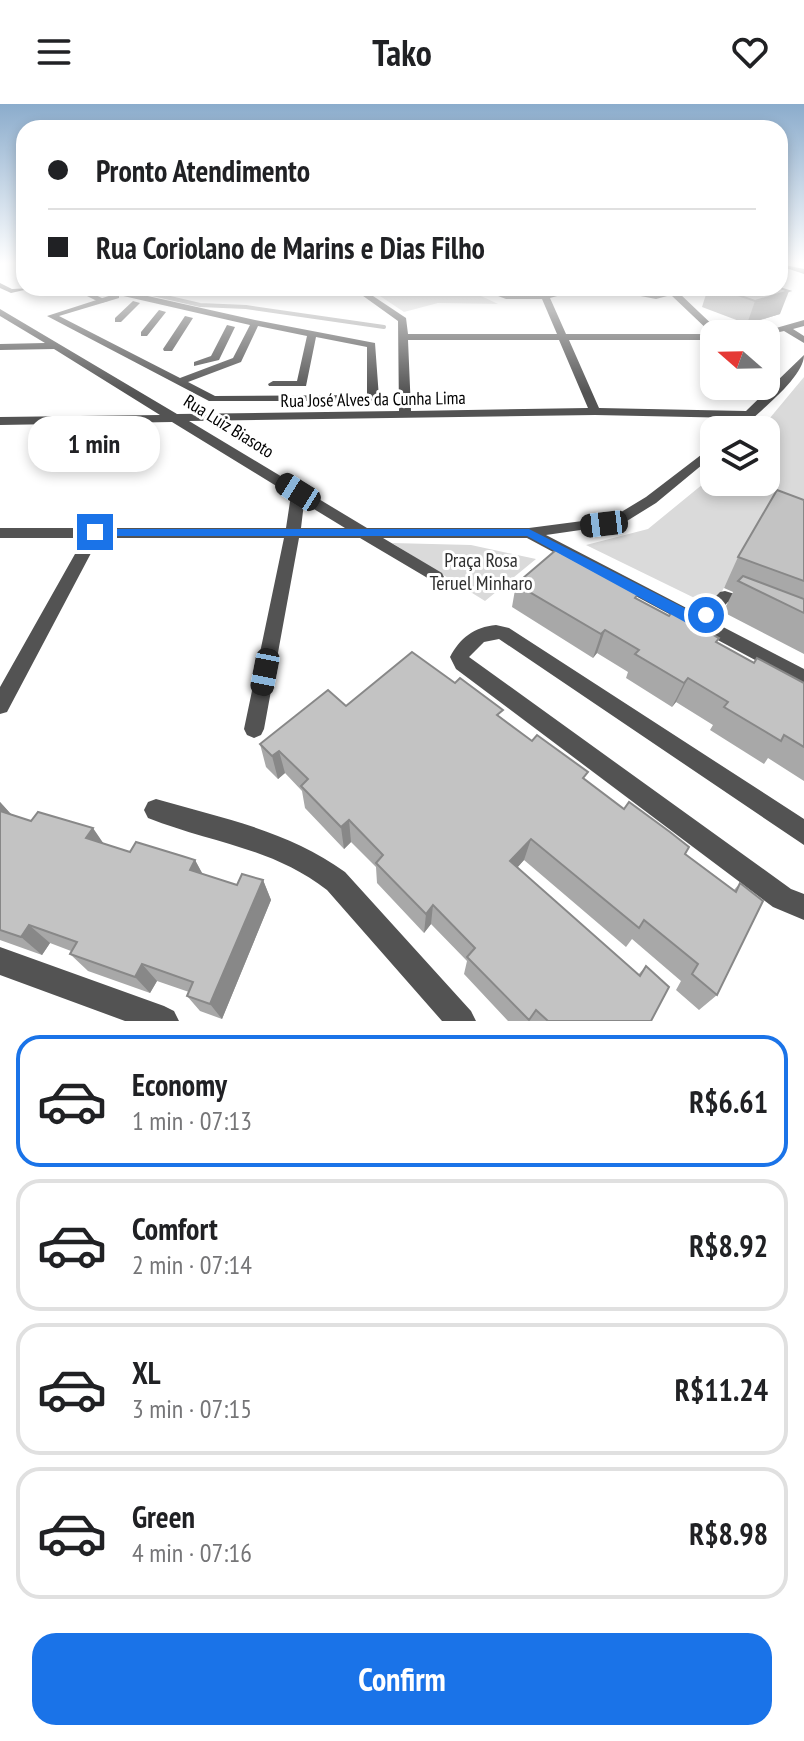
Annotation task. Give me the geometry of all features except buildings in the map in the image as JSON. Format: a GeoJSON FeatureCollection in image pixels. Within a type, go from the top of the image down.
{"type":"FeatureCollection","features":[{"type":"Feature","properties":{"kind":"street"},"geometry":{"type":"LineString","coordinates":[[84,307],[51,316],[213,399],[373,398],[372,345],[185,307]]}},
{"type":"Feature","properties":{"kind":"street"},"geometry":{"type":"LineString","coordinates":[[118,320],[132,307]]}},
{"type":"Feature","properties":{"kind":"street"},"geometry":{"type":"LineString","coordinates":[[147,307],[230,327],[255,323]]}},
{"type":"Feature","properties":{"kind":"street"},"geometry":{"type":"LineString","coordinates":[[384,307],[403,320],[405,416]]}},
{"type":"Feature","properties":{"kind":"street"},"geometry":{"type":"LineString","coordinates":[[550,307],[595,411]]}},
{"type":"Feature","properties":{"kind":"street","name":"Rua Luiz Biasoto"},"geometry":{"type":"LineString","coordinates":[[0,312],[436,577]]}},
{"type":"Feature","properties":{"kind":"street"},"geometry":{"type":"LineString","coordinates":[[144,334],[162,312]]}},
{"type":"Feature","properties":{"kind":"street"},"geometry":{"type":"LineString","coordinates":[[168,349],[188,318]]}},
{"type":"Feature","properties":{"kind":"street"},"geometry":{"type":"LineString","coordinates":[[172,379],[237,360],[255,323]]}},
{"type":"Feature","properties":{"kind":"street"},"geometry":{"type":"LineString","coordinates":[[780,329],[804,323]]}},
{"type":"Feature","properties":{"kind":"street"},"geometry":{"type":"LineString","coordinates":[[172,379],[215,358],[230,327]]}},
{"type":"Feature","properties":{"kind":"street"},"geometry":{"type":"LineString","coordinates":[[786,328],[804,340]]}},
{"type":"Feature","properties":{"kind":"street"},"geometry":{"type":"LineString","coordinates":[[273,384],[302,384],[312,334]]}},
{"type":"Feature","properties":{"kind":"street"},"geometry":{"type":"LineString","coordinates":[[403,337],[700,336]]}},
{"type":"Feature","properties":{"kind":"street"},"geometry":{"type":"LineString","coordinates":[[0,347],[58,346]]}},
{"type":"Feature","properties":{"kind":"street"},"geometry":{"type":"LineString","coordinates":[[746,415],[787,379],[804,358]]}},
{"type":"Feature","properties":{"kind":"street","name":"Rua José Alves da Cunha Lima"},"geometry":{"type":"LineString","coordinates":[[0,421],[595,411],[746,415]]}},
{"type":"Feature","properties":{"kind":"street"},"geometry":{"type":"LineString","coordinates":[[0,533],[361,530],[529,533],[617,521],[651,500],[700,460]]}},
{"type":"Feature","properties":{"kind":"street"},"geometry":{"type":"LineString","coordinates":[[254,729],[298,492]]}},
{"type":"Feature","properties":{"kind":"street"},"geometry":{"type":"LineString","coordinates":[[0,706],[95,532]]}},
{"type":"Feature","properties":{"kind":"street"},"geometry":{"type":"LineString","coordinates":[[529,533],[804,678]]}},
{"type":"Feature","properties":{"kind":"street"},"geometry":{"type":"LineString","coordinates":[[804,833],[503,633],[492,630],[481,634],[459,657],[463,664],[782,898],[804,907]]}},
{"type":"Feature","properties":{"kind":"street"},"geometry":{"type":"LineString","coordinates":[[156,810],[316,863],[336,881],[461,1021]]}},
{"type":"Feature","properties":{"kind":"street"},"geometry":{"type":"LineString","coordinates":[[0,961],[164,1021]]}},
{"type":"Feature","properties":{"kind":"lane"},"geometry":{"type":"LineString","coordinates":[[699,623],[725,596],[762,610]]}},
{"type":"Feature","properties":{"kind":"green space"},"geometry":{"type":"Polygon","coordinates":[[[396,307],[424,307],[404,312],[396,307]]]}},
{"type":"Feature","properties":{"kind":"green space"},"geometry":{"type":"Polygon","coordinates":[[[804,377],[804,536],[762,521],[713,607],[586,545],[648,529],[700,486],[700,496],[780,496],[780,416],[772,416],[804,377]]]}},
{"type":"Feature","properties":{"kind":"green space","name":"Praça Rosa Teruel Minharo"},"geometry":{"type":"Polygon","coordinates":[[[392,543],[471,545],[536,559],[485,601],[392,543]]]}},
{"type":"Feature","properties":{"kind":"waterway"},"geometry":{"type":"LineString","coordinates":[[241,307],[384,327]]}},
{"type":"Feature","properties":{"kind":"route"},"geometry":{"type":"LineString","coordinates":[[95,532],[361,530],[529,533],[699,623],[706,615]]}}]}
